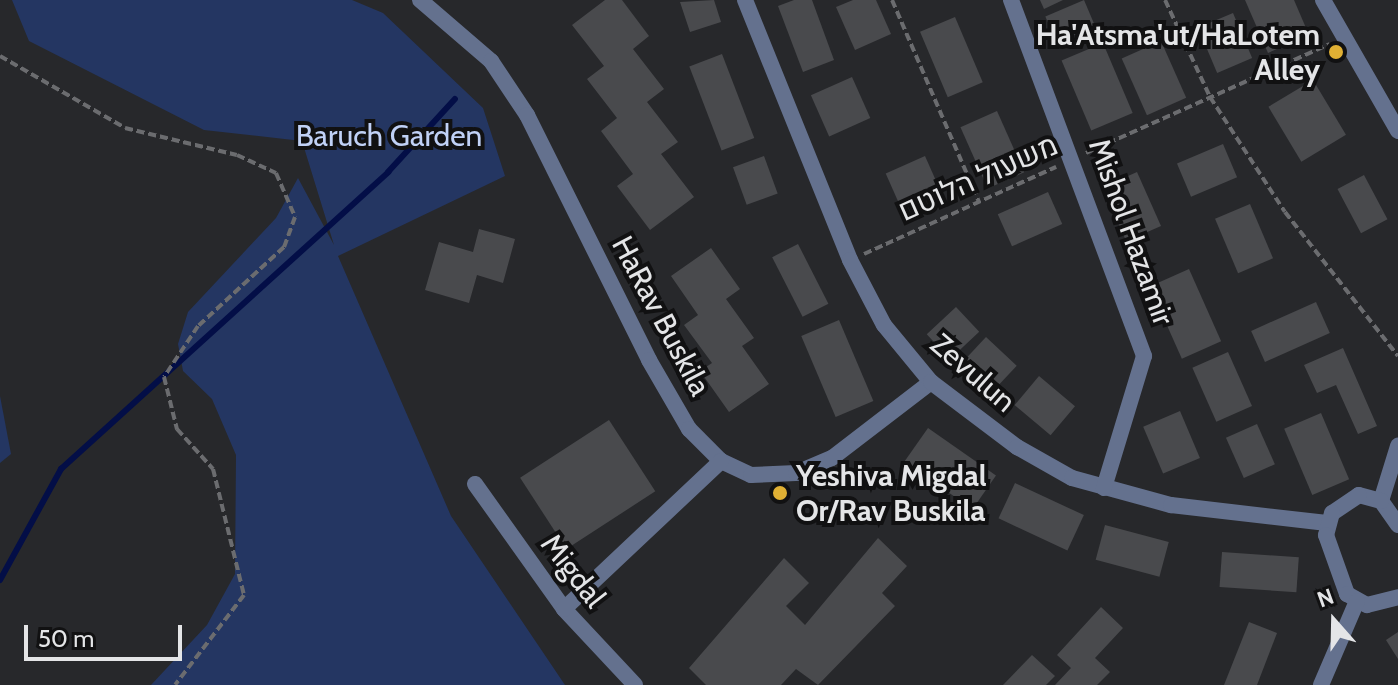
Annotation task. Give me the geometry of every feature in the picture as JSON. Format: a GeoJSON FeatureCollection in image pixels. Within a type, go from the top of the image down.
{"type":"FeatureCollection","features":[{"type":"Feature","properties":{"kind":"street","name":"HaRav Buskila"},"geometry":{"type":"LineString","coordinates":[[420,0],[491,61],[527,115],[649,360],[689,429],[721,461],[751,475],[796,473],[832,458],[931,382]]}},
{"type":"Feature","properties":{"kind":"street","name":"Zevulun"},"geometry":{"type":"LineString","coordinates":[[745,0],[850,260],[884,325],[931,382],[1017,447],[1104,488],[1171,505],[1327,523]]}},
{"type":"Feature","properties":{"kind":"street","name":"Mishol Hazamir"},"geometry":{"type":"LineString","coordinates":[[1011,0],[1075,158],[1144,356],[1104,488]]}},
{"type":"Feature","properties":{"kind":"street"},"geometry":{"type":"LineString","coordinates":[[1323,0],[1398,131]]}},
{"type":"Feature","properties":{"kind":"street"},"geometry":{"type":"LineString","coordinates":[[1381,501],[1398,446]]}},
{"type":"Feature","properties":{"kind":"street"},"geometry":{"type":"LineString","coordinates":[[564,609],[721,461]]}},
{"type":"Feature","properties":{"kind":"street","name":"Migdal"},"geometry":{"type":"LineString","coordinates":[[475,484],[564,609],[635,685]]}},
{"type":"Feature","properties":{"kind":"street"},"geometry":{"type":"LineString","coordinates":[[1398,525],[1381,501],[1349,498],[1327,523],[1329,546],[1357,601],[1378,606],[1398,597]]}},
{"type":"Feature","properties":{"kind":"street"},"geometry":{"type":"LineString","coordinates":[[1321,685],[1357,601]]}},
{"type":"Feature","properties":{"kind":"path"},"geometry":{"type":"LineString","coordinates":[[892,0],[979,202]]}},
{"type":"Feature","properties":{"kind":"path"},"geometry":{"type":"LineString","coordinates":[[1165,0],[1210,97],[1285,212],[1398,356]]}},
{"type":"Feature","properties":{"kind":"path","name":"משעול הלוטם"},"geometry":{"type":"LineString","coordinates":[[850,260],[1343,39]]}},
{"type":"Feature","properties":{"kind":"path"},"geometry":{"type":"LineString","coordinates":[[0,56],[125,128],[237,155],[276,173],[295,217],[284,247],[198,326],[164,377],[177,429],[213,469],[244,595],[175,685]]}},
{"type":"Feature","properties":{"kind":"green space","name":"Baruch Garden"},"geometry":{"type":"Polygon","coordinates":[[[12,0],[352,0],[383,13],[483,108],[505,176],[338,256],[451,516],[565,685],[151,685],[207,625],[235,574],[236,455],[212,399],[183,371],[178,344],[188,312],[276,218],[298,178],[334,245],[302,141],[204,130],[29,41],[12,0]]]}},
{"type":"Feature","properties":{"kind":"green space"},"geometry":{"type":"Polygon","coordinates":[[[0,396],[11,454],[0,463],[0,396]]]}},
{"type":"Feature","properties":{"kind":"building"},"geometry":{"type":"Polygon","coordinates":[[[605,0],[622,0],[649,36],[633,49],[664,89],[647,102],[678,142],[661,154],[694,197],[650,230],[617,186],[633,174],[601,131],[617,118],[587,79],[604,66],[572,25],[605,0]]]}},
{"type":"Feature","properties":{"kind":"building"},"geometry":{"type":"Polygon","coordinates":[[[714,0],[721,22],[690,32],[680,2],[714,0]]]}},
{"type":"Feature","properties":{"kind":"building"},"geometry":{"type":"Polygon","coordinates":[[[794,0],[812,0],[834,60],[803,72],[778,6],[794,0]]]}},
{"type":"Feature","properties":{"kind":"building"},"geometry":{"type":"Polygon","coordinates":[[[853,0],[876,0],[891,34],[855,50],[836,7],[853,0]]]}},
{"type":"Feature","properties":{"kind":"building"},"geometry":{"type":"Polygon","coordinates":[[[1040,0],[1063,0],[1044,9],[1040,0]]]}},
{"type":"Feature","properties":{"kind":"building"},"geometry":{"type":"Polygon","coordinates":[[[1084,0],[1095,26],[1056,42],[1045,16],[1084,0]]]}},
{"type":"Feature","properties":{"kind":"building"},"geometry":{"type":"Polygon","coordinates":[[[1245,0],[1294,0],[1309,35],[1268,53],[1245,0]]]}},
{"type":"Feature","properties":{"kind":"building"},"geometry":{"type":"Polygon","coordinates":[[[1233,13],[1252,58],[1217,73],[1198,28],[1233,13]]]}},
{"type":"Feature","properties":{"kind":"building"},"geometry":{"type":"Polygon","coordinates":[[[955,17],[983,82],[948,97],[920,32],[955,17]]]}},
{"type":"Feature","properties":{"kind":"building"},"geometry":{"type":"Polygon","coordinates":[[[1161,41],[1186,98],[1147,115],[1122,58],[1161,41]]]}},
{"type":"Feature","properties":{"kind":"building"},"geometry":{"type":"Polygon","coordinates":[[[1103,43],[1133,113],[1091,131],[1062,61],[1103,43]]]}},
{"type":"Feature","properties":{"kind":"building"},"geometry":{"type":"Polygon","coordinates":[[[722,54],[754,138],[722,151],[689,67],[722,54]]]}},
{"type":"Feature","properties":{"kind":"building"},"geometry":{"type":"Polygon","coordinates":[[[852,77],[870,118],[829,136],[811,95],[852,77]]]}},
{"type":"Feature","properties":{"kind":"building"},"geometry":{"type":"Polygon","coordinates":[[[1313,80],[1346,135],[1301,162],[1268,107],[1313,80]]]}},
{"type":"Feature","properties":{"kind":"building"},"geometry":{"type":"Polygon","coordinates":[[[997,111],[1024,172],[988,188],[960,127],[997,111]]]}},
{"type":"Feature","properties":{"kind":"building"},"geometry":{"type":"Polygon","coordinates":[[[1223,144],[1237,177],[1191,197],[1177,164],[1223,144]]]}},
{"type":"Feature","properties":{"kind":"building"},"geometry":{"type":"Polygon","coordinates":[[[764,156],[778,194],[747,205],[733,167],[764,156]]]}},
{"type":"Feature","properties":{"kind":"building"},"geometry":{"type":"Polygon","coordinates":[[[925,156],[940,189],[900,206],[886,173],[925,156]]]}},
{"type":"Feature","properties":{"kind":"building"},"geometry":{"type":"Polygon","coordinates":[[[1137,172],[1161,226],[1126,241],[1102,187],[1137,172]]]}},
{"type":"Feature","properties":{"kind":"building"},"geometry":{"type":"Polygon","coordinates":[[[1364,175],[1387,219],[1361,233],[1338,189],[1364,175]]]}},
{"type":"Feature","properties":{"kind":"building"},"geometry":{"type":"Polygon","coordinates":[[[1048,192],[1062,224],[1012,246],[998,214],[1048,192]]]}},
{"type":"Feature","properties":{"kind":"building"},"geometry":{"type":"Polygon","coordinates":[[[1250,204],[1273,258],[1238,273],[1215,219],[1250,204]]]}},
{"type":"Feature","properties":{"kind":"building"},"geometry":{"type":"Polygon","coordinates":[[[479,229],[515,239],[503,283],[477,275],[469,303],[425,290],[439,242],[473,252],[479,229]]]}},
{"type":"Feature","properties":{"kind":"building"},"geometry":{"type":"Polygon","coordinates":[[[798,244],[828,304],[803,317],[772,257],[798,244]]]}},
{"type":"Feature","properties":{"kind":"building"},"geometry":{"type":"Polygon","coordinates":[[[711,248],[740,289],[726,299],[754,338],[742,346],[769,384],[729,412],[700,371],[712,363],[684,325],[698,315],[671,276],[711,248]]]}},
{"type":"Feature","properties":{"kind":"building"},"geometry":{"type":"Polygon","coordinates":[[[1189,269],[1221,341],[1182,359],[1150,286],[1189,269]]]}},
{"type":"Feature","properties":{"kind":"building"},"geometry":{"type":"Polygon","coordinates":[[[1316,302],[1330,333],[1265,362],[1251,331],[1316,302]]]}},
{"type":"Feature","properties":{"kind":"building"},"geometry":{"type":"Polygon","coordinates":[[[956,307],[979,332],[950,359],[927,334],[956,307]]]}},
{"type":"Feature","properties":{"kind":"building"},"geometry":{"type":"Polygon","coordinates":[[[839,320],[873,401],[836,417],[801,336],[839,320]]]}},
{"type":"Feature","properties":{"kind":"building"},"geometry":{"type":"Polygon","coordinates":[[[986,337],[1017,366],[991,393],[961,364],[986,337]]]}},
{"type":"Feature","properties":{"kind":"building"},"geometry":{"type":"Polygon","coordinates":[[[1343,348],[1377,426],[1358,434],[1336,385],[1317,393],[1304,365],[1343,348]]]}},
{"type":"Feature","properties":{"kind":"building"},"geometry":{"type":"Polygon","coordinates":[[[1228,352],[1252,406],[1216,422],[1192,368],[1228,352]]]}},
{"type":"Feature","properties":{"kind":"building"},"geometry":{"type":"Polygon","coordinates":[[[1039,376],[1075,406],[1051,435],[1015,405],[1039,376]]]}},
{"type":"Feature","properties":{"kind":"building"},"geometry":{"type":"Polygon","coordinates":[[[1180,411],[1200,458],[1163,474],[1143,427],[1180,411]]]}},
{"type":"Feature","properties":{"kind":"building"},"geometry":{"type":"Polygon","coordinates":[[[1321,413],[1349,479],[1312,495],[1284,429],[1321,413]]]}},
{"type":"Feature","properties":{"kind":"building"},"geometry":{"type":"Polygon","coordinates":[[[609,420],[655,491],[566,549],[520,478],[609,420]]]}},
{"type":"Feature","properties":{"kind":"building"},"geometry":{"type":"Polygon","coordinates":[[[1257,424],[1275,464],[1244,478],[1226,438],[1257,424]]]}},
{"type":"Feature","properties":{"kind":"building"},"geometry":{"type":"Polygon","coordinates":[[[928,428],[996,476],[972,509],[904,462],[928,428]]]}},
{"type":"Feature","properties":{"kind":"building"},"geometry":{"type":"Polygon","coordinates":[[[1015,483],[1084,515],[1067,550],[999,518],[1015,483]]]}},
{"type":"Feature","properties":{"kind":"building"},"geometry":{"type":"Polygon","coordinates":[[[1105,525],[1169,542],[1159,577],[1096,560],[1105,525]]]}},
{"type":"Feature","properties":{"kind":"building"},"geometry":{"type":"Polygon","coordinates":[[[878,538],[907,566],[882,593],[895,606],[818,685],[796,669],[781,685],[706,685],[689,668],[784,558],[809,583],[786,606],[805,625],[878,538]]]}},
{"type":"Feature","properties":{"kind":"building"},"geometry":{"type":"Polygon","coordinates":[[[1222,552],[1299,557],[1296,592],[1220,587],[1222,552]]]}},
{"type":"Feature","properties":{"kind":"building"},"geometry":{"type":"Polygon","coordinates":[[[1101,607],[1123,628],[1095,658],[1110,672],[1097,685],[1055,685],[1071,668],[1057,655],[1101,607]]]}},
{"type":"Feature","properties":{"kind":"building"},"geometry":{"type":"Polygon","coordinates":[[[1249,622],[1277,633],[1257,685],[1224,685],[1249,622]]]}},
{"type":"Feature","properties":{"kind":"building"},"geometry":{"type":"Polygon","coordinates":[[[1398,632],[1398,659],[1386,640],[1398,632]]]}},
{"type":"Feature","properties":{"kind":"building"},"geometry":{"type":"Polygon","coordinates":[[[1032,655],[1055,676],[1046,685],[1003,685],[1032,655]]]}},
{"type":"Feature","properties":{"kind":"waterway"},"geometry":{"type":"LineString","coordinates":[[0,580],[61,469],[388,172],[455,99]]}},
{"type":"Feature","properties":{"kind":"place","name":"Ha'Atsma'ut/HaLotem Alley"},"geometry":{"type":"Point","coordinates":[1336,52]}},
{"type":"Feature","properties":{"kind":"place","name":"Yeshiva Migdal Or/Rav Buskila"},"geometry":{"type":"Point","coordinates":[780,493]}}]}
